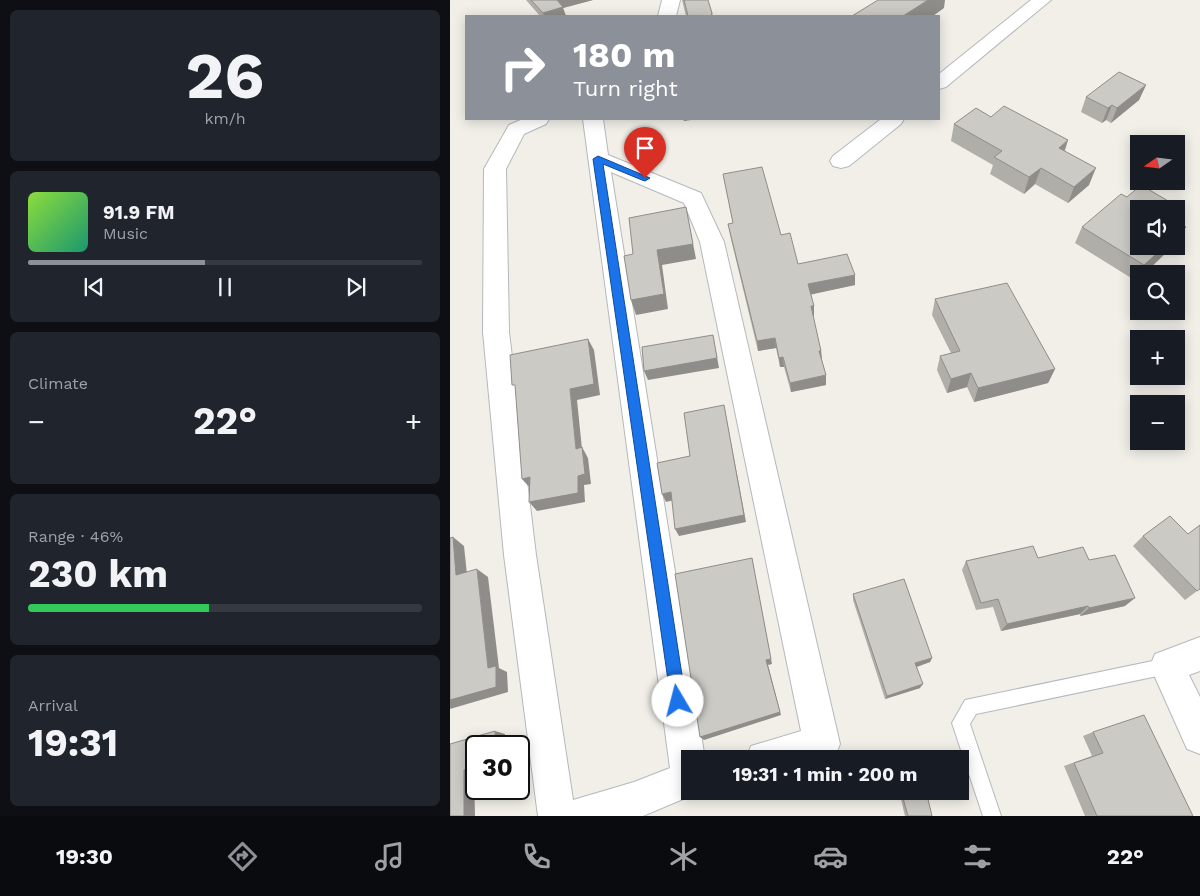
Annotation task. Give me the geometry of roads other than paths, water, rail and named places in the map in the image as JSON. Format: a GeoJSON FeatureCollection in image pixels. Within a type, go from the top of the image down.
{"type":"FeatureCollection","features":[{"type":"Feature","properties":{"kind":"street"},"geometry":{"type":"LineString","coordinates":[[667,15],[671,0]]}},
{"type":"Feature","properties":{"kind":"street"},"geometry":{"type":"LineString","coordinates":[[940,82],[1041,0]]}},
{"type":"Feature","properties":{"kind":"street"},"geometry":{"type":"LineString","coordinates":[[538,120],[516,130],[495,169],[496,332],[520,555],[557,816]]}},
{"type":"Feature","properties":{"kind":"street"},"geometry":{"type":"LineString","coordinates":[[580,816],[634,801],[690,778],[598,159],[594,120]]}},
{"type":"Feature","properties":{"kind":"street"},"geometry":{"type":"LineString","coordinates":[[841,161],[893,120]]}},
{"type":"Feature","properties":{"kind":"street"},"geometry":{"type":"LineString","coordinates":[[598,159],[693,198],[712,242],[822,744],[799,750]]}},
{"type":"Feature","properties":{"kind":"street"},"geometry":{"type":"LineString","coordinates":[[1200,654],[1167,666],[1200,736]]}},
{"type":"Feature","properties":{"kind":"lane"},"geometry":{"type":"LineString","coordinates":[[992,816],[961,723],[970,706],[1167,666]]}}]}
